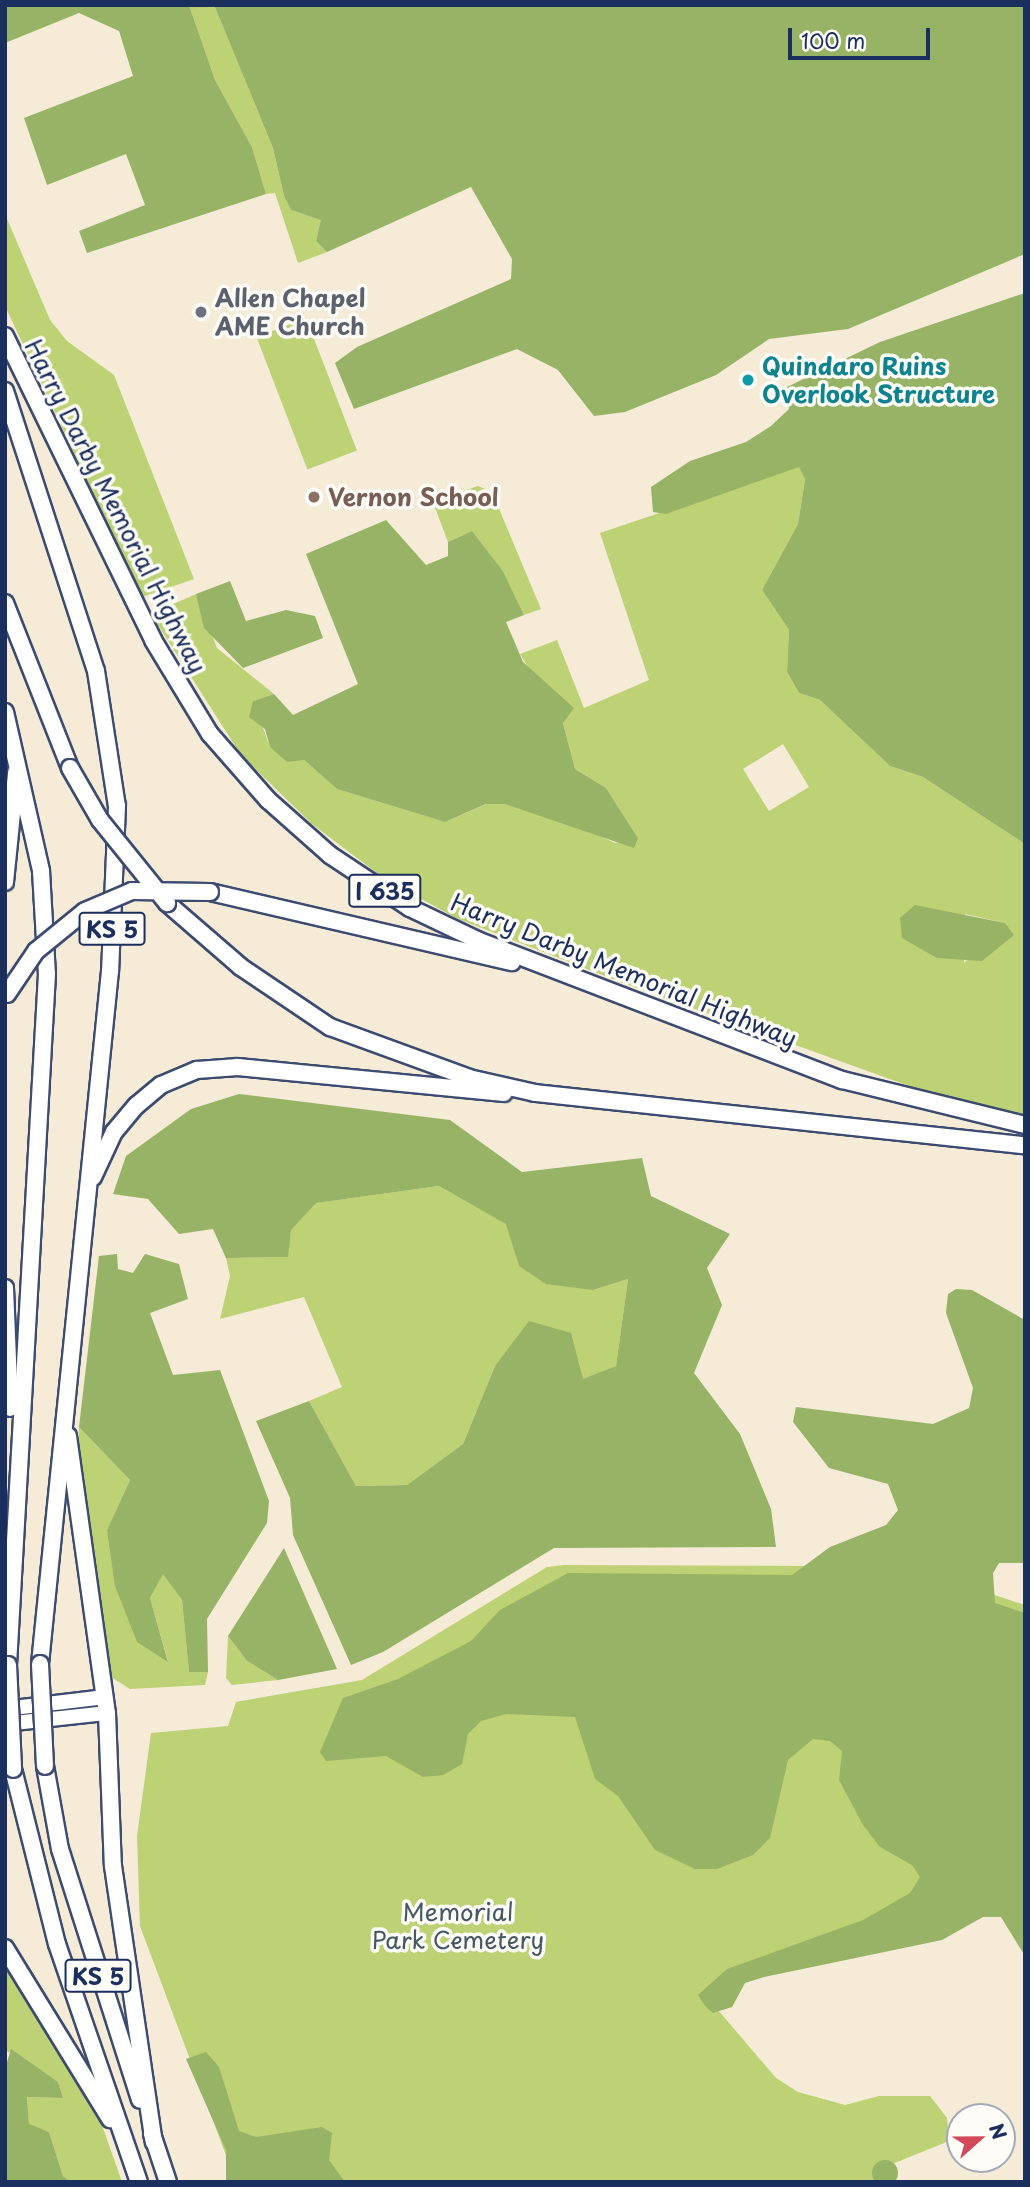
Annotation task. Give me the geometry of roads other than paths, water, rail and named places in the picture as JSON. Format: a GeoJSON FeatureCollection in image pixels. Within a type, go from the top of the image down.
{"type":"FeatureCollection","features":[{"type":"Feature","properties":{"kind":"highway","name":"Harry Darby Memorial Highway"},"geometry":{"type":"LineString","coordinates":[[5,336],[153,640],[209,734],[268,800],[330,855],[410,908],[565,974],[842,1080],[1025,1125]]}},
{"type":"Feature","properties":{"kind":"highway","name":"KS 5"},"geometry":{"type":"LineString","coordinates":[[5,391],[96,671],[111,738],[114,891],[40,1664],[45,1766],[91,1955],[168,2182]]}},
{"type":"Feature","properties":{"kind":"highway"},"geometry":{"type":"LineString","coordinates":[[5,603],[70,768],[100,820],[167,904],[242,967],[330,1027],[470,1078],[535,1093]]}},
{"type":"Feature","properties":{"kind":"highway","name":"KS 5"},"geometry":{"type":"LineString","coordinates":[[5,712],[41,871],[47,974],[14,1496],[8,1665],[13,1769],[57,1944],[139,2182]]}},
{"type":"Feature","properties":{"kind":"highway"},"geometry":{"type":"LineString","coordinates":[[5,882],[16,754]]}},
{"type":"Feature","properties":{"kind":"highway"},"geometry":{"type":"LineString","coordinates":[[6,999],[36,951],[85,911],[132,891],[210,892],[565,974]]}},
{"type":"Feature","properties":{"kind":"highway"},"geometry":{"type":"LineString","coordinates":[[87,1189],[114,1132],[137,1105],[161,1085],[197,1070],[238,1067],[465,1092],[535,1093],[1025,1145]]}},
{"type":"Feature","properties":{"kind":"highway"},"geometry":{"type":"LineString","coordinates":[[5,1288],[14,1496]]}},
{"type":"Feature","properties":{"kind":"highway"},"geometry":{"type":"LineString","coordinates":[[64,1412],[106,1705],[113,1866],[154,2142]]}},
{"type":"Feature","properties":{"kind":"highway"},"geometry":{"type":"LineString","coordinates":[[5,1948],[129,2152]]}},
{"type":"Feature","properties":{"kind":"main road"},"geometry":{"type":"LineString","coordinates":[[5,1709],[106,1705]]}},
{"type":"Feature","properties":{"kind":"main road"},"geometry":{"type":"LineString","coordinates":[[5,1724],[106,1705]]}},
{"type":"Feature","properties":{"kind":"place","name":"Allen Chapel AME Church"},"geometry":{"type":"Point","coordinates":[201,312]}},
{"type":"Feature","properties":{"kind":"place","name":"Quindaro Ruins Overlook Structure"},"geometry":{"type":"Point","coordinates":[748,380]}},
{"type":"Feature","properties":{"kind":"place","name":"Vernon School"},"geometry":{"type":"Point","coordinates":[314,497]}},
{"type":"Feature","properties":{"kind":"park label","name":"Memorial Park Cemetery"},"geometry":{"type":"Point","coordinates":[458,1926]}}]}
